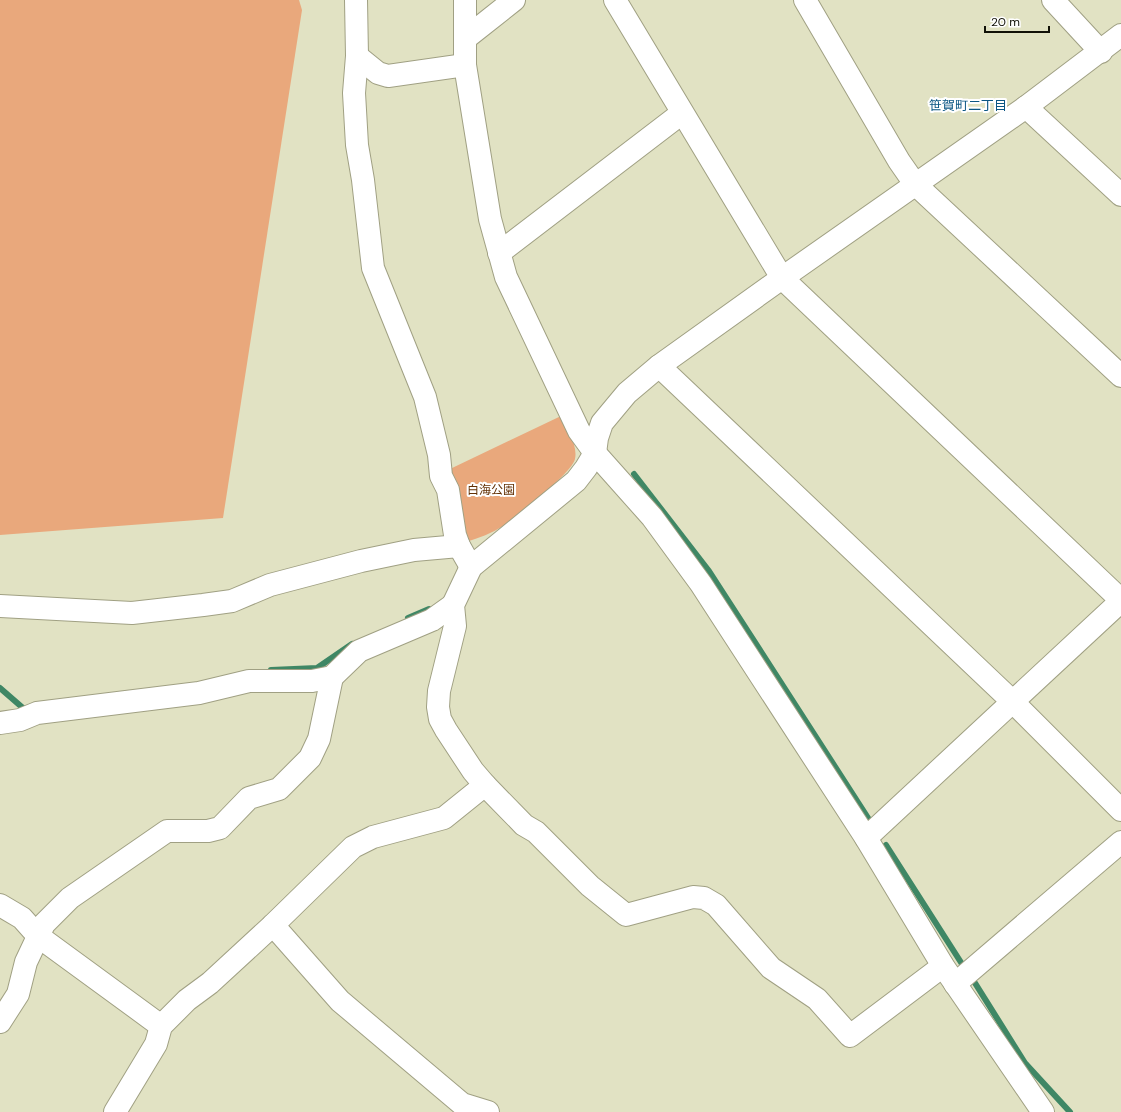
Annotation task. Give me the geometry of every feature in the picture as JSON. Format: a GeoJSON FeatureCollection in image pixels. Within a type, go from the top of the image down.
{"type":"FeatureCollection","features":[{"type":"Feature","properties":{"kind":"street"},"geometry":{"type":"LineString","coordinates":[[356,0],[357,56],[354,93],[357,145],[363,180],[373,268],[425,397],[439,455],[441,476],[448,490],[455,535],[459,546],[471,567]]}},
{"type":"Feature","properties":{"kind":"street"},"geometry":{"type":"LineString","coordinates":[[465,0],[465,65],[490,218],[498,254],[506,278],[571,417],[595,453],[652,517],[701,584],[866,838],[943,966],[1043,1112]]}},
{"type":"Feature","properties":{"kind":"street"},"geometry":{"type":"LineString","coordinates":[[466,38],[514,0]]}},
{"type":"Feature","properties":{"kind":"street"},"geometry":{"type":"LineString","coordinates":[[615,0],[782,278],[1121,600],[866,838]]}},
{"type":"Feature","properties":{"kind":"street"},"geometry":{"type":"LineString","coordinates":[[805,0],[899,161],[915,184],[1121,376]]}},
{"type":"Feature","properties":{"kind":"street"},"geometry":{"type":"LineString","coordinates":[[1053,0],[1101,52]]}},
{"type":"Feature","properties":{"kind":"street"},"geometry":{"type":"LineString","coordinates":[[0,1022],[18,994],[26,962],[44,924],[70,898],[167,831],[208,831],[220,828],[249,798],[278,790],[310,758],[319,739],[332,678],[359,651],[432,620],[453,605],[471,567],[576,480],[586,468],[595,453],[597,438],[602,424],[627,393],[659,366],[1026,107],[1101,52],[1121,35]]}},
{"type":"Feature","properties":{"kind":"street"},"geometry":{"type":"LineString","coordinates":[[357,56],[378,73],[388,76],[465,65]]}},
{"type":"Feature","properties":{"kind":"street"},"geometry":{"type":"LineString","coordinates":[[1026,107],[1121,195]]}},
{"type":"Feature","properties":{"kind":"street"},"geometry":{"type":"LineString","coordinates":[[498,254],[682,113]]}},
{"type":"Feature","properties":{"kind":"street"},"geometry":{"type":"LineString","coordinates":[[659,366],[1012,701],[1121,810]]}},
{"type":"Feature","properties":{"kind":"street"},"geometry":{"type":"LineString","coordinates":[[0,606],[132,613],[203,605],[232,601],[270,585],[361,561],[414,550],[459,546]]}},
{"type":"Feature","properties":{"kind":"street"},"geometry":{"type":"LineString","coordinates":[[453,605],[455,626],[439,691],[438,707],[440,719],[473,771],[486,785],[524,825],[536,832],[590,886],[626,915],[693,897],[704,898],[716,905],[771,968],[817,999],[850,1036],[943,966]]}},
{"type":"Feature","properties":{"kind":"street"},"geometry":{"type":"LineString","coordinates":[[0,723],[20,720],[37,713],[198,693],[249,681],[312,680],[332,678]]}},
{"type":"Feature","properties":{"kind":"street"},"geometry":{"type":"LineString","coordinates":[[115,1112],[156,1044],[161,1026],[187,1000],[210,983],[273,925],[353,847],[373,837],[444,818],[486,785]]}},
{"type":"Feature","properties":{"kind":"street"},"geometry":{"type":"LineString","coordinates":[[955,984],[1121,842]]}},
{"type":"Feature","properties":{"kind":"street"},"geometry":{"type":"LineString","coordinates":[[0,906],[22,918],[38,936],[161,1026]]}},
{"type":"Feature","properties":{"kind":"street"},"geometry":{"type":"LineString","coordinates":[[273,925],[340,1001],[462,1104],[488,1112]]}},
{"type":"Feature","properties":{"kind":"green space"},"geometry":{"type":"Polygon","coordinates":[[[0,0],[299,0],[302,10],[223,518],[0,535],[0,0]]]}},
{"type":"Feature","properties":{"kind":"green space","name":"白海公園"},"geometry":{"type":"Polygon","coordinates":[[[561,416],[575,448],[576,454],[572,466],[543,494],[503,526],[466,542],[450,469],[561,416]]]}},
{"type":"Feature","properties":{"kind":"waterway"},"geometry":{"type":"LineString","coordinates":[[634,474],[709,571],[870,821]]}},
{"type":"Feature","properties":{"kind":"waterway"},"geometry":{"type":"LineString","coordinates":[[408,618],[429,609]]}},
{"type":"Feature","properties":{"kind":"waterway"},"geometry":{"type":"LineString","coordinates":[[271,670],[317,668],[352,644]]}},
{"type":"Feature","properties":{"kind":"waterway"},"geometry":{"type":"LineString","coordinates":[[0,688],[23,708]]}},
{"type":"Feature","properties":{"kind":"waterway"},"geometry":{"type":"LineString","coordinates":[[886,845],[962,964]]}},
{"type":"Feature","properties":{"kind":"waterway"},"geometry":{"type":"LineString","coordinates":[[975,983],[1025,1063],[1070,1112]]}},
{"type":"Feature","properties":{"kind":"district","name":"笹賀町二丁目"},"geometry":{"type":"Point","coordinates":[968,105]}}]}
